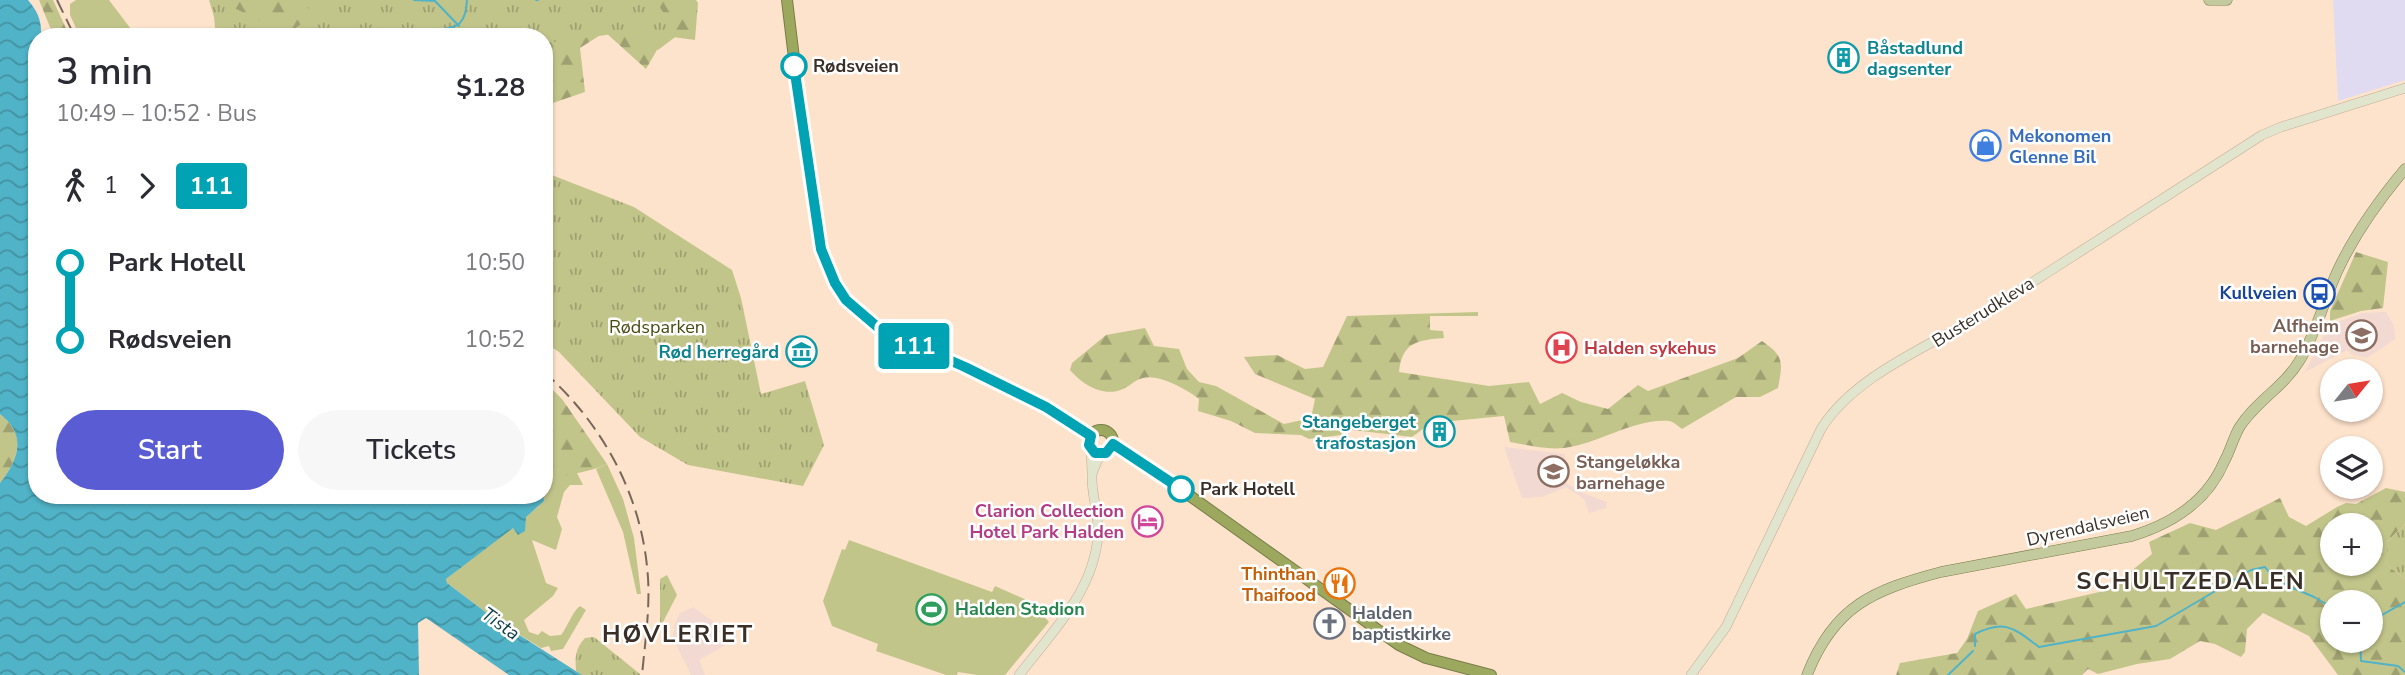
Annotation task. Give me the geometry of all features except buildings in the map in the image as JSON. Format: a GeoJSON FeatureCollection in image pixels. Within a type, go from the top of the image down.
{"type":"FeatureCollection","features":[{"type":"Feature","properties":{"kind":"highway"},"geometry":{"type":"LineString","coordinates":[[787,0],[815,217],[824,261],[835,283],[855,310],[881,330],[1046,407],[1091,436]]}},
{"type":"Feature","properties":{"kind":"highway"},"geometry":{"type":"LineString","coordinates":[[1096,431],[1104,431],[1112,437],[1113,444],[1108,452],[1095,452],[1089,443],[1096,431]]}},
{"type":"Feature","properties":{"kind":"highway"},"geometry":{"type":"LineString","coordinates":[[1113,444],[1399,645],[1426,658],[1492,675]]}},
{"type":"Feature","properties":{"kind":"main road"},"geometry":{"type":"LineString","coordinates":[[2209,0],[2227,0]]}},
{"type":"Feature","properties":{"kind":"main road","name":"Dyrendalsveien"},"geometry":{"type":"LineString","coordinates":[[1807,675],[1821,643],[1845,614],[1860,603],[1911,580],[2132,536],[2170,522],[2183,513],[2215,480],[2240,427],[2251,412],[2284,381],[2300,360],[2339,268],[2354,240],[2405,169]]}},
{"type":"Feature","properties":{"kind":"street","name":"Busterudkleva"},"geometry":{"type":"LineString","coordinates":[[1691,675],[1726,627],[1821,429],[1839,404],[1854,391],[1884,370],[1988,311],[2262,135],[2405,88]]}},
{"type":"Feature","properties":{"kind":"street"},"geometry":{"type":"LineString","coordinates":[[1019,675],[1078,597],[1091,572],[1097,545],[1098,517],[1092,474],[1095,452]]}},
{"type":"Feature","properties":{"kind":"shaded area"},"geometry":{"type":"Polygon","coordinates":[[[2333,0],[2405,0],[2405,80],[2338,101],[2333,0]]]}},
{"type":"Feature","properties":{"kind":"shaded area"},"geometry":{"type":"Polygon","coordinates":[[[2386,312],[2394,326],[2395,339],[2367,358],[2352,355],[2347,350],[2330,359],[2320,359],[2320,364],[2305,372],[2329,325],[2363,313],[2386,312]]]}},
{"type":"Feature","properties":{"kind":"shaded area"},"geometry":{"type":"Polygon","coordinates":[[[1504,447],[1565,454],[1563,475],[1566,483],[1607,502],[1606,508],[1589,513],[1584,499],[1566,487],[1542,497],[1522,498],[1504,447]]]}},
{"type":"Feature","properties":{"kind":"shaded area"},"geometry":{"type":"Polygon","coordinates":[[[693,607],[718,625],[737,633],[735,639],[699,660],[705,675],[691,675],[673,638],[674,626],[680,613],[693,607]]]}},
{"type":"Feature","properties":{"kind":"green space"},"geometry":{"type":"Polygon","coordinates":[[[39,0],[53,0],[66,28],[50,28],[39,0]]]}},
{"type":"Feature","properties":{"kind":"green space"},"geometry":{"type":"Polygon","coordinates":[[[76,0],[109,0],[130,28],[76,28],[70,15],[70,4],[76,0]]]}},
{"type":"Feature","properties":{"kind":"green space"},"geometry":{"type":"Polygon","coordinates":[[[209,0],[218,0],[275,28],[215,28],[209,0]]]}},
{"type":"Feature","properties":{"kind":"green space"},"geometry":{"type":"Polygon","coordinates":[[[218,0],[696,0],[698,3],[695,40],[665,36],[646,69],[605,32],[580,48],[585,92],[553,103],[553,28],[221,28],[218,0]]]}},
{"type":"Feature","properties":{"kind":"green space"},"geometry":{"type":"Polygon","coordinates":[[[312,0],[655,0],[678,35],[658,50],[635,31],[553,42],[553,28],[295,28],[311,17],[307,5],[312,0]]]}},
{"type":"Feature","properties":{"kind":"green space","name":"Rødsparken"},"geometry":{"type":"Polygon","coordinates":[[[553,176],[634,207],[732,270],[741,298],[761,394],[805,381],[824,445],[803,486],[688,465],[640,437],[553,348],[553,176]]]}},
{"type":"Feature","properties":{"kind":"green space"},"geometry":{"type":"Polygon","coordinates":[[[2356,252],[2388,262],[2383,308],[2361,311],[2330,321],[2330,311],[2356,252]]]}},
{"type":"Feature","properties":{"kind":"green space"},"geometry":{"type":"Polygon","coordinates":[[[1478,312],[1478,316],[1430,316],[1430,330],[1443,331],[1444,338],[1413,344],[1404,354],[1399,372],[1489,386],[1529,382],[1540,404],[1562,393],[1581,402],[1608,409],[1638,385],[1648,391],[1738,358],[1762,341],[1780,360],[1778,388],[1760,397],[1736,397],[1682,429],[1671,422],[1656,421],[1630,427],[1577,446],[1550,448],[1510,442],[1504,416],[1431,423],[1412,437],[1344,429],[1341,435],[1309,439],[1301,435],[1255,433],[1231,421],[1198,411],[1199,399],[1164,380],[1143,378],[1123,389],[1108,392],[1087,385],[1070,370],[1072,363],[1106,335],[1145,328],[1154,346],[1179,349],[1187,369],[1199,382],[1216,386],[1284,424],[1311,418],[1315,399],[1255,374],[1244,357],[1277,355],[1305,369],[1323,367],[1347,316],[1478,312]]]}},
{"type":"Feature","properties":{"kind":"green space"},"geometry":{"type":"Polygon","coordinates":[[[553,390],[607,464],[553,479],[553,390]]]}},
{"type":"Feature","properties":{"kind":"green space"},"geometry":{"type":"Polygon","coordinates":[[[0,414],[14,430],[17,447],[12,465],[0,483],[0,414]]]}},
{"type":"Feature","properties":{"kind":"green space"},"geometry":{"type":"Polygon","coordinates":[[[607,464],[623,499],[634,538],[641,594],[637,594],[623,532],[596,469],[607,464]]]}},
{"type":"Feature","properties":{"kind":"green space"},"geometry":{"type":"Polygon","coordinates":[[[575,469],[583,485],[570,485],[564,492],[557,517],[562,529],[556,550],[532,540],[546,583],[558,588],[553,596],[524,620],[529,632],[538,635],[542,631],[550,636],[561,635],[580,606],[586,610],[563,649],[551,651],[549,646],[541,648],[496,620],[447,583],[446,579],[540,504],[553,504],[553,479],[575,469]]]}},
{"type":"Feature","properties":{"kind":"green space"},"geometry":{"type":"Polygon","coordinates":[[[2386,488],[2405,492],[2405,524],[2387,542],[2387,565],[2405,579],[2405,675],[2338,675],[2322,653],[2383,653],[2383,590],[2320,590],[2320,651],[2309,636],[2263,613],[2247,629],[2245,652],[2241,657],[2215,644],[2200,641],[2170,659],[2098,674],[2088,669],[2082,675],[1896,675],[1900,663],[1957,653],[1967,639],[1978,611],[2016,594],[2026,609],[2108,590],[2152,554],[2149,542],[2190,523],[2216,530],[2280,498],[2289,517],[2306,526],[2320,517],[2320,576],[2383,576],[2383,513],[2327,513],[2346,503],[2383,499],[2383,490],[2386,488]]]}},
{"type":"Feature","properties":{"kind":"green space"},"geometry":{"type":"Polygon","coordinates":[[[2405,524],[2405,579],[2387,565],[2387,542],[2405,524]]]}},
{"type":"Feature","properties":{"kind":"green space","name":"Halden Stadion"},"geometry":{"type":"Polygon","coordinates":[[[849,540],[992,592],[995,586],[1031,602],[1049,622],[1005,675],[958,672],[957,675],[946,675],[876,651],[878,644],[832,626],[823,601],[842,549],[845,550],[849,540]]]}},
{"type":"Feature","properties":{"kind":"green space"},"geometry":{"type":"Polygon","coordinates":[[[667,575],[677,595],[660,623],[660,579],[667,575]]]}},
{"type":"Feature","properties":{"kind":"green space"},"geometry":{"type":"Polygon","coordinates":[[[594,637],[640,675],[581,675],[576,671],[579,646],[585,638],[594,637]]]}},
{"type":"Feature","properties":{"kind":"water"},"geometry":{"type":"Polygon","coordinates":[[[0,0],[28,0],[37,13],[41,28],[28,28],[28,504],[541,504],[526,517],[525,531],[518,535],[513,528],[446,579],[447,583],[496,620],[582,675],[509,675],[426,618],[418,623],[419,675],[0,675],[0,483],[12,465],[17,439],[9,422],[0,414],[0,0]]]}},
{"type":"Feature","properties":{"kind":"waterway"},"geometry":{"type":"LineString","coordinates":[[414,0],[435,1],[459,26]]}},
{"type":"Feature","properties":{"kind":"waterway"},"geometry":{"type":"LineString","coordinates":[[451,28],[462,20],[467,0]]}},
{"type":"Feature","properties":{"kind":"waterway"},"geometry":{"type":"LineString","coordinates":[[1975,646],[1975,634],[1994,627],[2016,631],[2039,647],[2156,626],[2251,570],[2265,567],[2275,580],[2320,600]]}},
{"type":"Feature","properties":{"kind":"waterway"},"geometry":{"type":"LineString","coordinates":[[2383,614],[2405,602]]}},
{"type":"Feature","properties":{"kind":"waterway"},"geometry":{"type":"LineString","coordinates":[[1948,675],[1973,651]]}},
{"type":"Feature","properties":{"kind":"waterway"},"geometry":{"type":"LineString","coordinates":[[2361,653],[2361,661],[2398,666],[2405,672]]}},
{"type":"Feature","properties":{"kind":"railway"},"geometry":{"type":"LineString","coordinates":[[57,0],[71,28]]}},
{"type":"Feature","properties":{"kind":"railway"},"geometry":{"type":"LineString","coordinates":[[553,381],[585,415],[602,439],[617,465],[638,520],[645,548],[648,578],[642,675]]}},
{"type":"Feature","properties":{"kind":"bus line","name":"111"},"geometry":{"type":"LineString","coordinates":[[794,66],[821,249],[824,261],[846,300],[881,330],[965,367],[1056,413],[1091,436],[1089,445],[1095,453],[1106,453],[1113,444],[1181,489]]}},
{"type":"Feature","properties":{"kind":"place","name":"Båstadlund dagsenter"},"geometry":{"type":"Point","coordinates":[1844,58]}},
{"type":"Feature","properties":{"kind":"place","name":"Rødsveien"},"geometry":{"type":"Point","coordinates":[794,66]}},
{"type":"Feature","properties":{"kind":"place","name":"Mekonomen Glenne Bil"},"geometry":{"type":"Point","coordinates":[1986,146]}},
{"type":"Feature","properties":{"kind":"place","name":"Kullveien"},"geometry":{"type":"Point","coordinates":[2320,293]}},
{"type":"Feature","properties":{"kind":"place","name":"Alfheim barnehage"},"geometry":{"type":"Point","coordinates":[2362,336]}},
{"type":"Feature","properties":{"kind":"place","name":"Halden sykehus"},"geometry":{"type":"Point","coordinates":[1561,348]}},
{"type":"Feature","properties":{"kind":"place","name":"Rød herregård"},"geometry":{"type":"Point","coordinates":[802,352]}},
{"type":"Feature","properties":{"kind":"place","name":"Stangeberget trafostasjon"},"geometry":{"type":"Point","coordinates":[1439,432]}},
{"type":"Feature","properties":{"kind":"place","name":"Stangeløkka barnehage"},"geometry":{"type":"Point","coordinates":[1553,472]}},
{"type":"Feature","properties":{"kind":"place","name":"Park Hotell"},"geometry":{"type":"Point","coordinates":[1181,489]}},
{"type":"Feature","properties":{"kind":"place","name":"Clarion Collection Hotel Park Halden"},"geometry":{"type":"Point","coordinates":[1147,521]}},
{"type":"Feature","properties":{"kind":"place","name":"Thinthan Thaifood"},"geometry":{"type":"Point","coordinates":[1339,584]}},
{"type":"Feature","properties":{"kind":"place","name":"Halden Stadion"},"geometry":{"type":"Point","coordinates":[932,609]}},
{"type":"Feature","properties":{"kind":"place","name":"Halden baptistkirke"},"geometry":{"type":"Point","coordinates":[1329,623]}},
{"type":"Feature","properties":{"kind":"district","name":"SCHULTZEDALEN"},"geometry":{"type":"Point","coordinates":[2191,581]}},
{"type":"Feature","properties":{"kind":"district","name":"HØVLERIET"},"geometry":{"type":"Point","coordinates":[678,634]}},
{"type":"Feature","properties":{"kind":"water label","name":"Tista"},"geometry":{"type":"Point","coordinates":[501,623]}}]}
